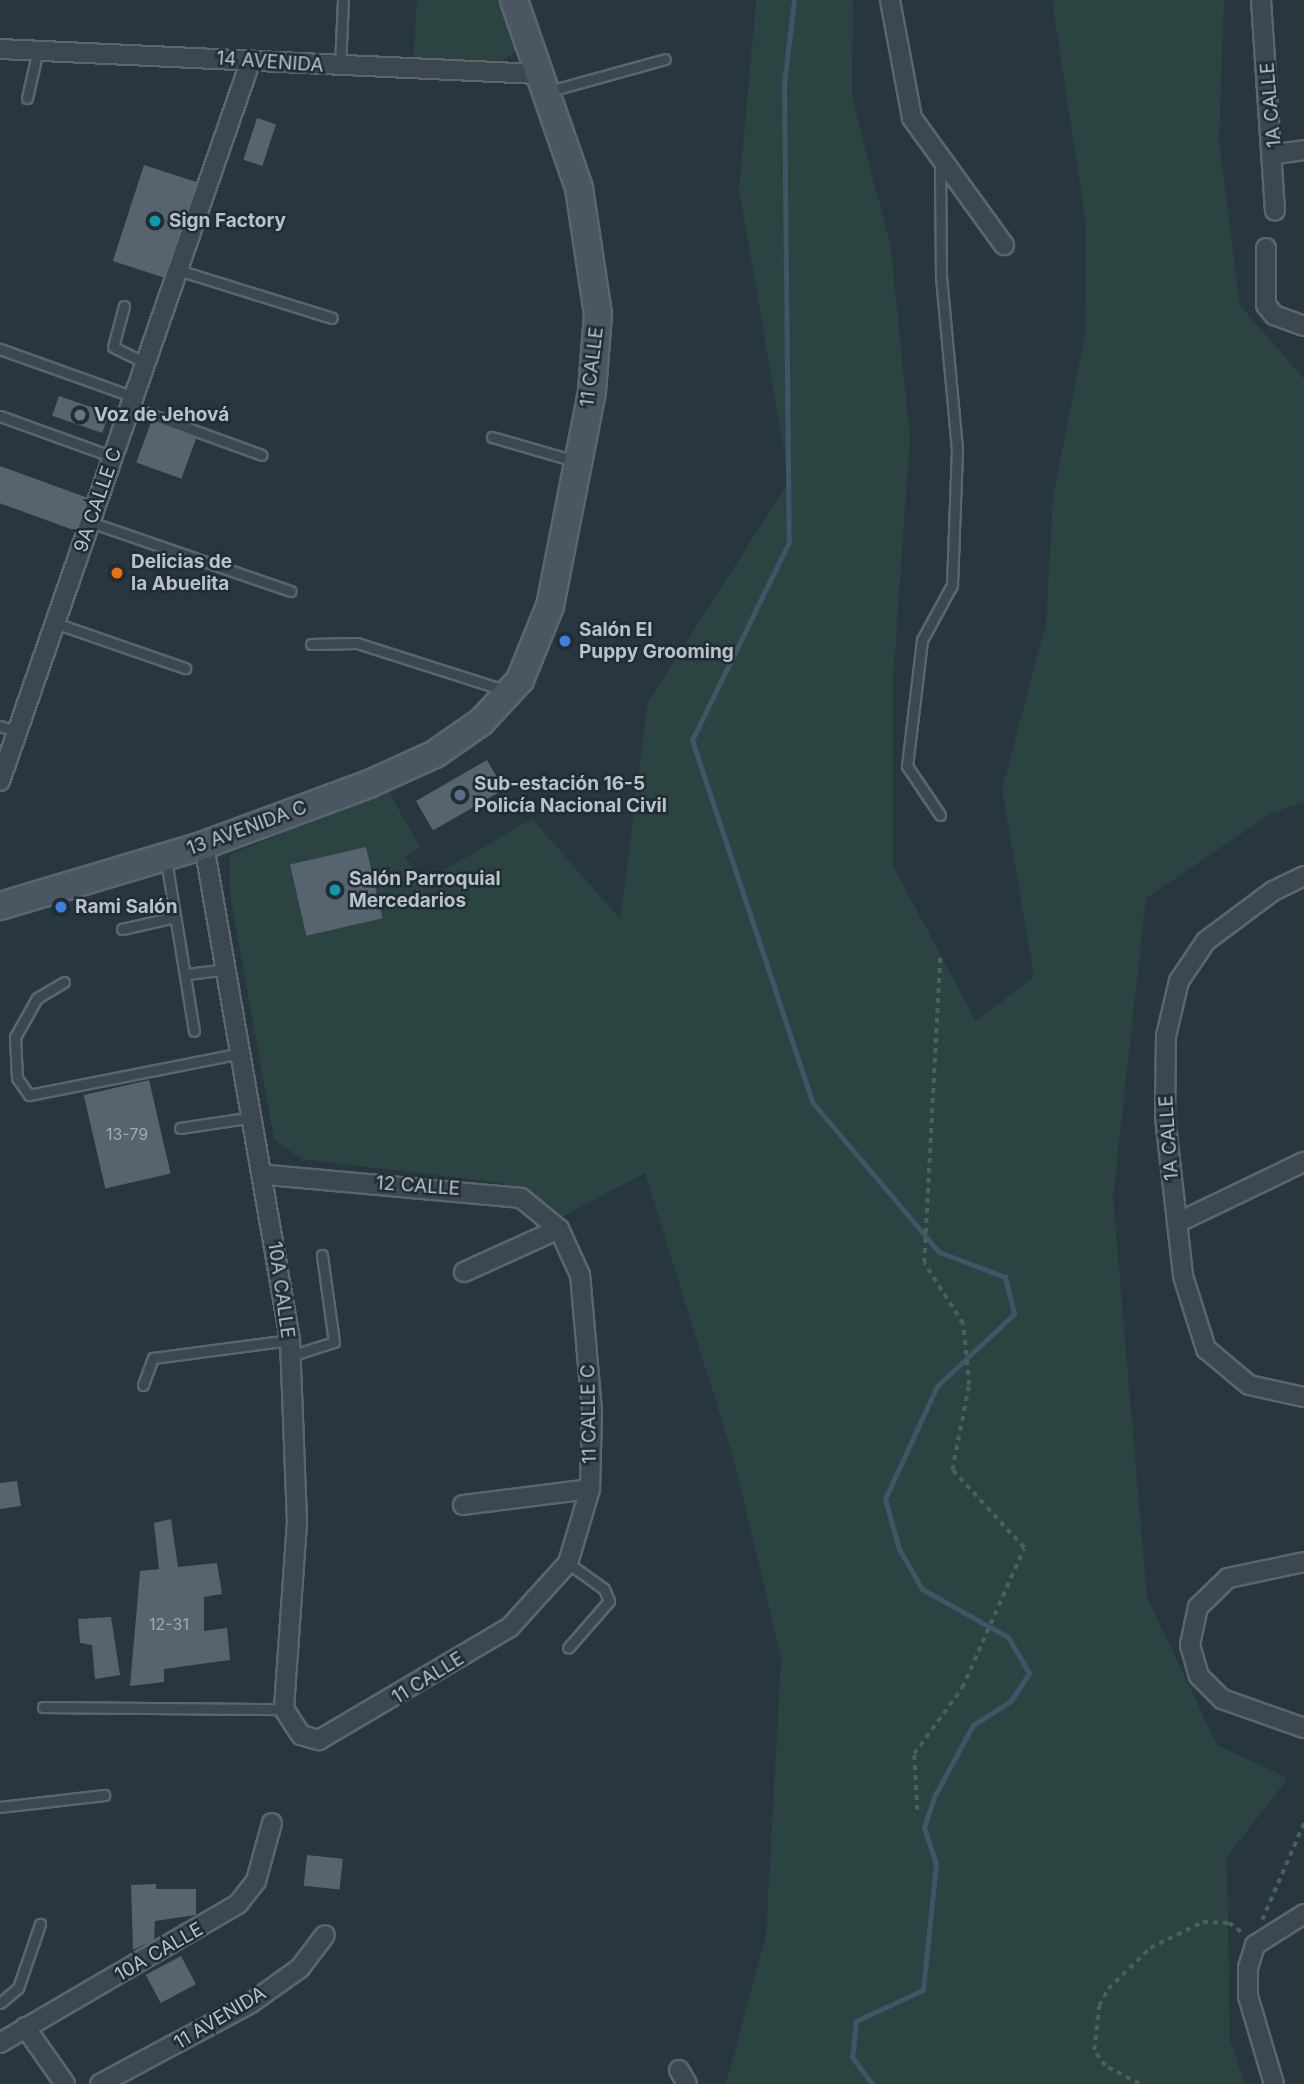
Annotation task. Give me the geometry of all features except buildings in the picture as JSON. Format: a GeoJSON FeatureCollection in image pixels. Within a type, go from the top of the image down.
{"type":"FeatureCollection","features":[{"type":"Feature","properties":{"kind":"street","name":"11 CALLE"},"geometry":{"type":"LineString","coordinates":[[481,722],[509,692],[550,606],[576,461],[598,314],[579,188],[514,0]]}},
{"type":"Feature","properties":{"kind":"street"},"geometry":{"type":"LineString","coordinates":[[890,0],[912,118],[940,165],[970,193],[1004,245]]}},
{"type":"Feature","properties":{"kind":"street","name":"1A CALLE"},"geometry":{"type":"LineString","coordinates":[[1261,0],[1276,154],[1275,211]]}},
{"type":"Feature","properties":{"kind":"street","name":"14 AVENIDA"},"geometry":{"type":"LineString","coordinates":[[0,49],[251,60],[542,84]]}},
{"type":"Feature","properties":{"kind":"street","name":"9A CALLE C"},"geometry":{"type":"LineString","coordinates":[[0,781],[8,729],[55,623],[251,60]]}},
{"type":"Feature","properties":{"kind":"street"},"geometry":{"type":"LineString","coordinates":[[1276,154],[1304,150]]}},
{"type":"Feature","properties":{"kind":"street"},"geometry":{"type":"LineString","coordinates":[[1266,248],[1266,305],[1274,316],[1304,326]]}},
{"type":"Feature","properties":{"kind":"street","name":"13 AVENIDA C"},"geometry":{"type":"LineString","coordinates":[[0,906],[204,845],[369,784],[435,754],[481,722]]}},
{"type":"Feature","properties":{"kind":"street","name":"10A CALLE"},"geometry":{"type":"LineString","coordinates":[[204,845],[266,1175],[290,1348],[297,1522],[284,1709]]}},
{"type":"Feature","properties":{"kind":"street","name":"1A CALLE"},"geometry":{"type":"LineString","coordinates":[[1304,876],[1233,920],[1206,941],[1179,981],[1166,1036],[1165,1117],[1192,1320],[1206,1349],[1249,1385],[1304,1397]]}},
{"type":"Feature","properties":{"kind":"street"},"geometry":{"type":"LineString","coordinates":[[1177,1223],[1304,1162]]}},
{"type":"Feature","properties":{"kind":"street","name":"12 CALLE"},"geometry":{"type":"LineString","coordinates":[[266,1175],[500,1193],[521,1198],[559,1229]]}},
{"type":"Feature","properties":{"kind":"street"},"geometry":{"type":"LineString","coordinates":[[464,1272],[559,1229]]}},
{"type":"Feature","properties":{"kind":"street","name":"11 CALLE C"},"geometry":{"type":"LineString","coordinates":[[545,1593],[568,1563],[590,1489],[592,1411],[580,1275],[559,1229]]}},
{"type":"Feature","properties":{"kind":"street"},"geometry":{"type":"LineString","coordinates":[[463,1505],[590,1489]]}},
{"type":"Feature","properties":{"kind":"street"},"geometry":{"type":"LineString","coordinates":[[1304,1562],[1249,1570],[1228,1578],[1198,1607],[1190,1645],[1191,1661],[1208,1688],[1241,1711],[1304,1728]]}},
{"type":"Feature","properties":{"kind":"street","name":"11 CALLE"},"geometry":{"type":"LineString","coordinates":[[284,1709],[301,1735],[319,1740],[353,1726],[510,1627],[545,1593]]}},
{"type":"Feature","properties":{"kind":"street","name":"10A CALLE"},"geometry":{"type":"LineString","coordinates":[[0,2043],[239,1904],[256,1881],[272,1823]]}},
{"type":"Feature","properties":{"kind":"street"},"geometry":{"type":"LineString","coordinates":[[1274,2084],[1248,1996],[1255,1945],[1304,1913]]}},
{"type":"Feature","properties":{"kind":"street","name":"11 AVENIDA"},"geometry":{"type":"LineString","coordinates":[[100,2084],[251,2003],[300,1968],[325,1935]]}},
{"type":"Feature","properties":{"kind":"street"},"geometry":{"type":"LineString","coordinates":[[25,2027],[65,2084]]}},
{"type":"Feature","properties":{"kind":"lane"},"geometry":{"type":"LineString","coordinates":[[340,67],[343,0]]}},
{"type":"Feature","properties":{"kind":"lane"},"geometry":{"type":"LineString","coordinates":[[27,98],[38,50]]}},
{"type":"Feature","properties":{"kind":"lane"},"geometry":{"type":"LineString","coordinates":[[542,84],[665,59]]}},
{"type":"Feature","properties":{"kind":"lane"},"geometry":{"type":"LineString","coordinates":[[940,165],[941,275],[957,449],[953,584],[922,640],[907,766],[940,815]]}},
{"type":"Feature","properties":{"kind":"lane"},"geometry":{"type":"LineString","coordinates":[[178,270],[332,318]]}},
{"type":"Feature","properties":{"kind":"lane"},"geometry":{"type":"LineString","coordinates":[[124,306],[113,346],[146,363]]}},
{"type":"Feature","properties":{"kind":"lane"},"geometry":{"type":"LineString","coordinates":[[0,349],[262,455]]}},
{"type":"Feature","properties":{"kind":"lane"},"geometry":{"type":"LineString","coordinates":[[0,416],[113,457]]}},
{"type":"Feature","properties":{"kind":"lane"},"geometry":{"type":"LineString","coordinates":[[492,437],[576,461]]}},
{"type":"Feature","properties":{"kind":"lane"},"geometry":{"type":"LineString","coordinates":[[90,522],[290,592]]}},
{"type":"Feature","properties":{"kind":"lane"},"geometry":{"type":"LineString","coordinates":[[55,623],[186,668]]}},
{"type":"Feature","properties":{"kind":"lane"},"geometry":{"type":"LineString","coordinates":[[311,644],[357,643],[485,679],[509,692]]}},
{"type":"Feature","properties":{"kind":"lane"},"geometry":{"type":"LineString","coordinates":[[166,857],[187,974],[194,1031]]}},
{"type":"Feature","properties":{"kind":"lane"},"geometry":{"type":"LineString","coordinates":[[121,929],[175,916]]}},
{"type":"Feature","properties":{"kind":"lane"},"geometry":{"type":"LineString","coordinates":[[187,974],[228,969]]}},
{"type":"Feature","properties":{"kind":"lane"},"geometry":{"type":"LineString","coordinates":[[64,982],[37,998],[15,1037],[17,1078],[29,1094],[243,1053]]}},
{"type":"Feature","properties":{"kind":"lane"},"geometry":{"type":"LineString","coordinates":[[180,1128],[255,1117]]}},
{"type":"Feature","properties":{"kind":"lane"},"geometry":{"type":"LineString","coordinates":[[143,1385],[153,1358],[290,1348],[334,1342],[322,1255]]}},
{"type":"Feature","properties":{"kind":"lane"},"geometry":{"type":"LineString","coordinates":[[568,1563],[604,1589],[609,1601],[569,1648]]}},
{"type":"Feature","properties":{"kind":"lane"},"geometry":{"type":"LineString","coordinates":[[43,1707],[284,1709]]}},
{"type":"Feature","properties":{"kind":"lane"},"geometry":{"type":"LineString","coordinates":[[0,1807],[104,1795]]}},
{"type":"Feature","properties":{"kind":"lane"},"geometry":{"type":"LineString","coordinates":[[0,2003],[18,1988],[40,1924]]}},
{"type":"Feature","properties":{"kind":"path"},"geometry":{"type":"LineString","coordinates":[[917,1810],[914,1754],[962,1688],[1024,1548],[952,1470],[969,1385],[963,1324],[924,1263],[940,954]]}},
{"type":"Feature","properties":{"kind":"path"},"geometry":{"type":"LineString","coordinates":[[1139,2084],[1105,2066],[1091,2041],[1099,2006],[1121,1973],[1150,1948],[1203,1922],[1229,1923],[1255,1945],[1304,1823]]}},
{"type":"Feature","properties":{"kind":"green space"},"geometry":{"type":"Polygon","coordinates":[[[417,0],[508,0],[518,31],[516,52],[495,64],[413,60],[417,0]]]}},
{"type":"Feature","properties":{"kind":"green space"},"geometry":{"type":"Polygon","coordinates":[[[756,0],[853,0],[852,97],[891,248],[910,439],[893,682],[893,866],[976,1021],[1034,977],[1002,789],[1046,623],[1053,497],[1085,335],[1086,224],[1052,0],[1224,0],[1219,143],[1240,305],[1304,379],[1304,802],[1272,813],[1146,898],[1113,1197],[1147,1597],[1217,1745],[1288,1778],[1227,1857],[1230,2040],[1245,2084],[726,2084],[766,1935],[781,1657],[734,1460],[645,1173],[558,1219],[501,1183],[301,1159],[274,1139],[230,894],[230,855],[387,789],[420,847],[405,856],[423,882],[532,819],[620,919],[648,702],[789,481],[739,188],[756,0]]]}},
{"type":"Feature","properties":{"kind":"waterway"},"geometry":{"type":"LineString","coordinates":[[794,0],[784,84],[789,542],[692,740],[813,1103],[939,1252],[1005,1277],[1014,1314],[937,1386],[885,1499],[899,1549],[922,1589],[1008,1637],[1029,1673],[1011,1701],[973,1725],[935,1795],[924,1827],[936,1864],[923,1990],[856,2021],[852,2057],[872,2084]]}},
{"type":"Feature","properties":{"kind":"place","name":"Sign Factory"},"geometry":{"type":"Point","coordinates":[155,221]}},
{"type":"Feature","properties":{"kind":"place","name":"Voz de Jehová"},"geometry":{"type":"Point","coordinates":[80,415]}},
{"type":"Feature","properties":{"kind":"place","name":"Delicias de la Abuelita"},"geometry":{"type":"Point","coordinates":[117,573]}},
{"type":"Feature","properties":{"kind":"place","name":"Salón El Puppy Grooming"},"geometry":{"type":"Point","coordinates":[565,641]}},
{"type":"Feature","properties":{"kind":"place","name":"Sub-estación 16-5 Policía Nacional Civil"},"geometry":{"type":"Point","coordinates":[460,795]}},
{"type":"Feature","properties":{"kind":"place","name":"Salón Parroquial Mercedarios"},"geometry":{"type":"Point","coordinates":[335,890]}},
{"type":"Feature","properties":{"kind":"place","name":"Rami Salón"},"geometry":{"type":"Point","coordinates":[61,907]}}]}
